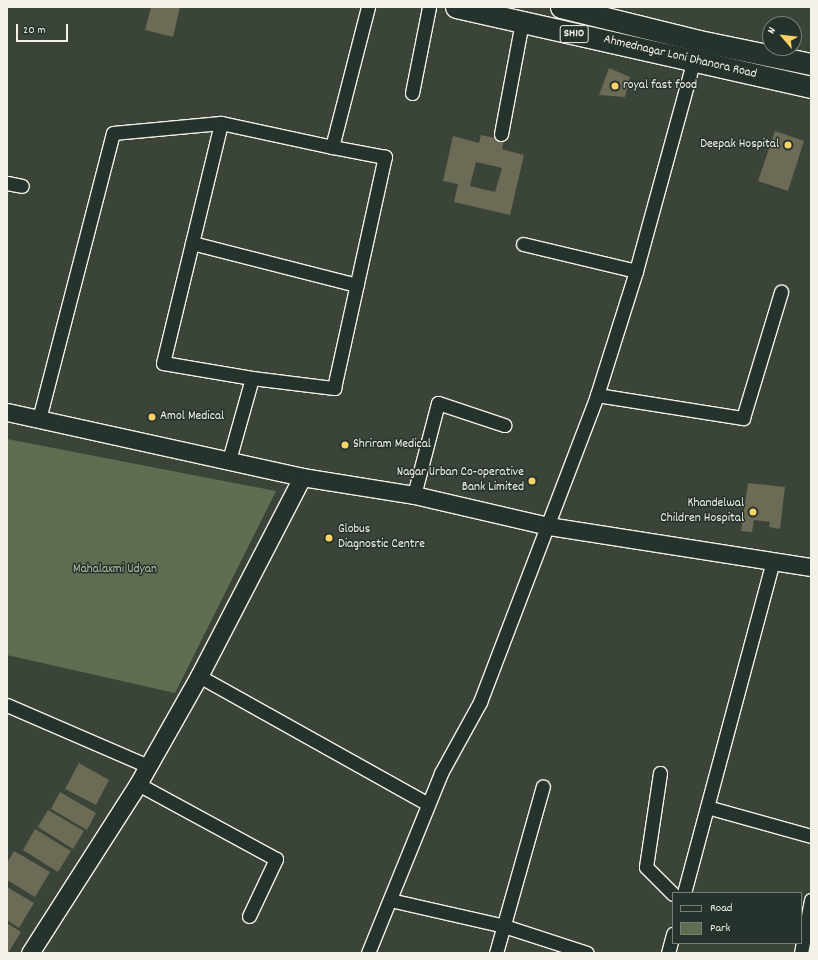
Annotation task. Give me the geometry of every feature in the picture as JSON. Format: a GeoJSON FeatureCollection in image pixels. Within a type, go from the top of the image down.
{"type":"FeatureCollection","features":[{"type":"Feature","properties":{"kind":"main road","name":"Ahmednagar Loni Dhanora Road"},"geometry":{"type":"LineString","coordinates":[[561,7],[699,41],[810,59]]}},
{"type":"Feature","properties":{"kind":"main road","name":"Ahmednagar Loni Dhanora Road"},"geometry":{"type":"LineString","coordinates":[[461,8],[692,62],[811,87]]}},
{"type":"Feature","properties":{"kind":"street"},"geometry":{"type":"LineString","coordinates":[[332,147],[368,7]]}},
{"type":"Feature","properties":{"kind":"street"},"geometry":{"type":"LineString","coordinates":[[412,92],[429,7]]}},
{"type":"Feature","properties":{"kind":"street"},"geometry":{"type":"LineString","coordinates":[[501,134],[522,22]]}},
{"type":"Feature","properties":{"kind":"street"},"geometry":{"type":"LineString","coordinates":[[368,953],[441,773],[480,702],[597,395],[636,271],[692,62],[699,41]]}},
{"type":"Feature","properties":{"kind":"street"},"geometry":{"type":"LineString","coordinates":[[39,419],[113,133],[221,123],[385,157],[334,388],[252,378],[163,363],[221,123]]}},
{"type":"Feature","properties":{"kind":"street"},"geometry":{"type":"LineString","coordinates":[[7,183],[22,186]]}},
{"type":"Feature","properties":{"kind":"street"},"geometry":{"type":"LineString","coordinates":[[192,242],[357,285]]}},
{"type":"Feature","properties":{"kind":"street"},"geometry":{"type":"LineString","coordinates":[[523,244],[636,271]]}},
{"type":"Feature","properties":{"kind":"street"},"geometry":{"type":"LineString","coordinates":[[597,395],[743,418],[781,292]]}},
{"type":"Feature","properties":{"kind":"street"},"geometry":{"type":"LineString","coordinates":[[229,460],[252,378]]}},
{"type":"Feature","properties":{"kind":"street"},"geometry":{"type":"LineString","coordinates":[[414,495],[438,403],[504,425]]}},
{"type":"Feature","properties":{"kind":"street"},"geometry":{"type":"LineString","coordinates":[[7,412],[302,477],[414,495],[548,526],[811,567]]}},
{"type":"Feature","properties":{"kind":"street"},"geometry":{"type":"LineString","coordinates":[[30,953],[138,784],[199,676],[302,477]]}},
{"type":"Feature","properties":{"kind":"street"},"geometry":{"type":"LineString","coordinates":[[684,892],[773,562]]}},
{"type":"Feature","properties":{"kind":"street"},"geometry":{"type":"LineString","coordinates":[[199,676],[428,804]]}},
{"type":"Feature","properties":{"kind":"street"},"geometry":{"type":"LineString","coordinates":[[7,706],[148,766]]}},
{"type":"Feature","properties":{"kind":"street"},"geometry":{"type":"LineString","coordinates":[[660,773],[646,867],[672,893]]}},
{"type":"Feature","properties":{"kind":"street"},"geometry":{"type":"LineString","coordinates":[[138,784],[276,859],[249,916]]}},
{"type":"Feature","properties":{"kind":"street"},"geometry":{"type":"LineString","coordinates":[[496,953],[544,786]]}},
{"type":"Feature","properties":{"kind":"street"},"geometry":{"type":"LineString","coordinates":[[706,807],[811,836]]}},
{"type":"Feature","properties":{"kind":"street"},"geometry":{"type":"LineString","coordinates":[[390,900],[504,926],[587,953]]}},
{"type":"Feature","properties":{"kind":"street"},"geometry":{"type":"LineString","coordinates":[[801,953],[811,900]]}},
{"type":"Feature","properties":{"kind":"street"},"geometry":{"type":"LineString","coordinates":[[668,953],[672,938]]}},
{"type":"Feature","properties":{"kind":"green space","name":"Mahalaxmi Udyan"},"geometry":{"type":"Polygon","coordinates":[[[7,439],[276,491],[175,693],[7,655],[7,439]]]}},
{"type":"Feature","properties":{"kind":"building"},"geometry":{"type":"Polygon","coordinates":[[[151,7],[180,7],[173,37],[145,30],[151,7]]]}},
{"type":"Feature","properties":{"kind":"building","name":"royal fast food"},"geometry":{"type":"Polygon","coordinates":[[[609,68],[630,77],[625,97],[599,95],[609,68]]]}},
{"type":"Feature","properties":{"kind":"building"},"geometry":{"type":"Polygon","coordinates":[[[775,131],[804,141],[788,191],[758,181],[775,131]]]}},
{"type":"Feature","properties":{"kind":"building"},"geometry":{"type":"Polygon","coordinates":[[[481,135],[504,140],[502,149],[524,155],[510,215],[454,202],[458,184],[443,181],[453,136],[479,143],[481,135]],[[476,162],[470,186],[495,192],[502,168],[476,162]]]}},
{"type":"Feature","properties":{"kind":"building"},"geometry":{"type":"Polygon","coordinates":[[[748,483],[785,487],[780,529],[769,527],[770,522],[754,520],[752,532],[741,531],[748,483]]]}},
{"type":"Feature","properties":{"kind":"building"},"geometry":{"type":"Polygon","coordinates":[[[79,763],[109,780],[96,805],[65,789],[79,763]]]}},
{"type":"Feature","properties":{"kind":"building"},"geometry":{"type":"Polygon","coordinates":[[[60,792],[96,813],[87,830],[51,809],[60,792]]]}},
{"type":"Feature","properties":{"kind":"building"},"geometry":{"type":"Polygon","coordinates":[[[48,810],[84,831],[73,849],[38,827],[48,810]]]}},
{"type":"Feature","properties":{"kind":"building"},"geometry":{"type":"Polygon","coordinates":[[[35,829],[71,851],[58,872],[23,850],[35,829]]]}},
{"type":"Feature","properties":{"kind":"building"},"geometry":{"type":"Polygon","coordinates":[[[14,851],[50,872],[35,897],[7,880],[7,863],[14,851]]]}},
{"type":"Feature","properties":{"kind":"building"},"geometry":{"type":"Polygon","coordinates":[[[7,887],[34,903],[19,928],[7,920],[7,887]]]}},
{"type":"Feature","properties":{"kind":"building"},"geometry":{"type":"Polygon","coordinates":[[[7,923],[21,932],[8,953],[7,953],[7,923]]]}},
{"type":"Feature","properties":{"kind":"place","name":"royal fast food"},"geometry":{"type":"Point","coordinates":[615,86]}},
{"type":"Feature","properties":{"kind":"place","name":"Deepak Hospital"},"geometry":{"type":"Point","coordinates":[788,145]}},
{"type":"Feature","properties":{"kind":"place","name":"Amol Medical"},"geometry":{"type":"Point","coordinates":[152,417]}},
{"type":"Feature","properties":{"kind":"place","name":"Shriram Medical"},"geometry":{"type":"Point","coordinates":[345,445]}},
{"type":"Feature","properties":{"kind":"place","name":"Nagar Urban Co-operative Bank Limited"},"geometry":{"type":"Point","coordinates":[532,481]}},
{"type":"Feature","properties":{"kind":"place","name":"Khandelwal Children Hospital"},"geometry":{"type":"Point","coordinates":[753,512]}},
{"type":"Feature","properties":{"kind":"place","name":"Globus Diagnostic Centre"},"geometry":{"type":"Point","coordinates":[329,538]}}]}
